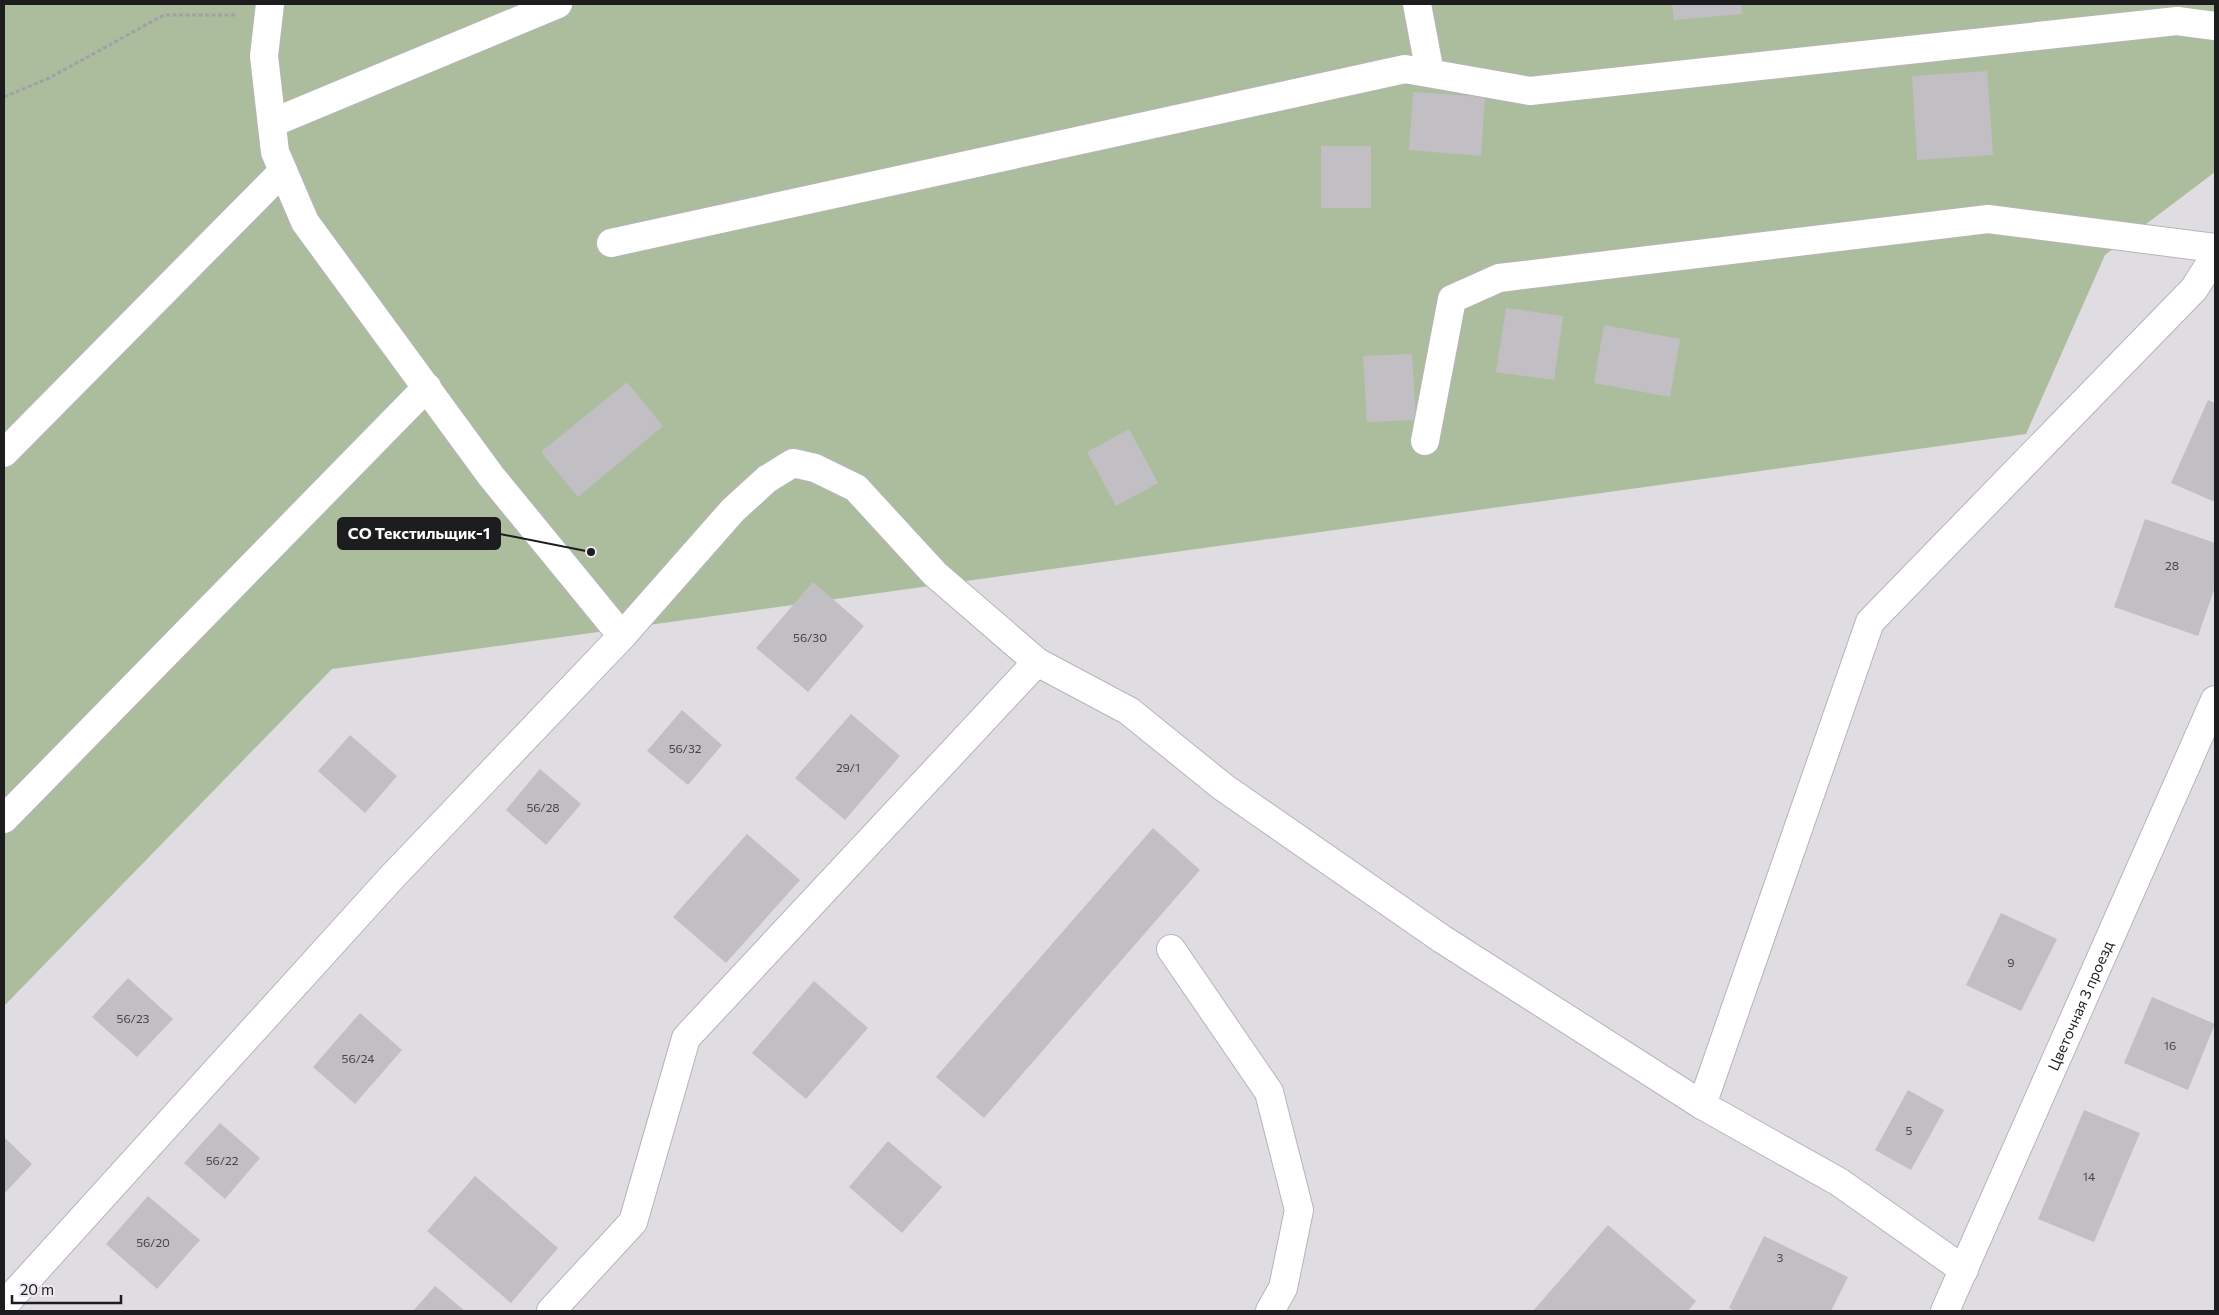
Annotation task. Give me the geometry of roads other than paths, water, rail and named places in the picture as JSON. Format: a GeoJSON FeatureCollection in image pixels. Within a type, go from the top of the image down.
{"type":"FeatureCollection","features":[{"type":"Feature","properties":{"kind":"street"},"geometry":{"type":"LineString","coordinates":[[272,123],[558,4]]}},
{"type":"Feature","properties":{"kind":"street"},"geometry":{"type":"LineString","coordinates":[[1417,4],[1430,73]]}},
{"type":"Feature","properties":{"kind":"street"},"geometry":{"type":"LineString","coordinates":[[269,9],[264,56],[275,152],[305,222],[492,476],[622,636]]}},
{"type":"Feature","properties":{"kind":"street"},"geometry":{"type":"LineString","coordinates":[[611,243],[1404,69],[1530,91],[2177,22],[2215,26]]}},
{"type":"Feature","properties":{"kind":"street"},"geometry":{"type":"LineString","coordinates":[[4,453],[283,171]]}},
{"type":"Feature","properties":{"kind":"street"},"geometry":{"type":"LineString","coordinates":[[1425,441],[1452,299],[1499,278],[1988,219],[2215,248]]}},
{"type":"Feature","properties":{"kind":"street"},"geometry":{"type":"LineString","coordinates":[[1702,1105],[1870,622],[2194,289],[2215,256]]}},
{"type":"Feature","properties":{"kind":"street"},"geometry":{"type":"LineString","coordinates":[[4,819],[427,387]]}},
{"type":"Feature","properties":{"kind":"street"},"geometry":{"type":"LineString","coordinates":[[4,1305],[392,877],[622,636],[733,510],[767,478],[793,463],[815,468],[856,488],[935,574],[1037,662],[1129,711],[1223,787],[1442,939],[1702,1105],[1839,1182],[1964,1270]]}},
{"type":"Feature","properties":{"kind":"street"},"geometry":{"type":"LineString","coordinates":[[551,1311],[632,1222],[686,1038],[1037,662]]}},
{"type":"Feature","properties":{"kind":"street","name":"Цветочная 3 проезд"},"geometry":{"type":"LineString","coordinates":[[1945,1311],[2215,700]]}},
{"type":"Feature","properties":{"kind":"street"},"geometry":{"type":"LineString","coordinates":[[1171,949],[1269,1092],[1299,1210],[1283,1288],[1270,1311]]}},
{"type":"Feature","properties":{"kind":"place","name":"СО Текстильщик-1"},"geometry":{"type":"Point","coordinates":[591,552]}}]}
